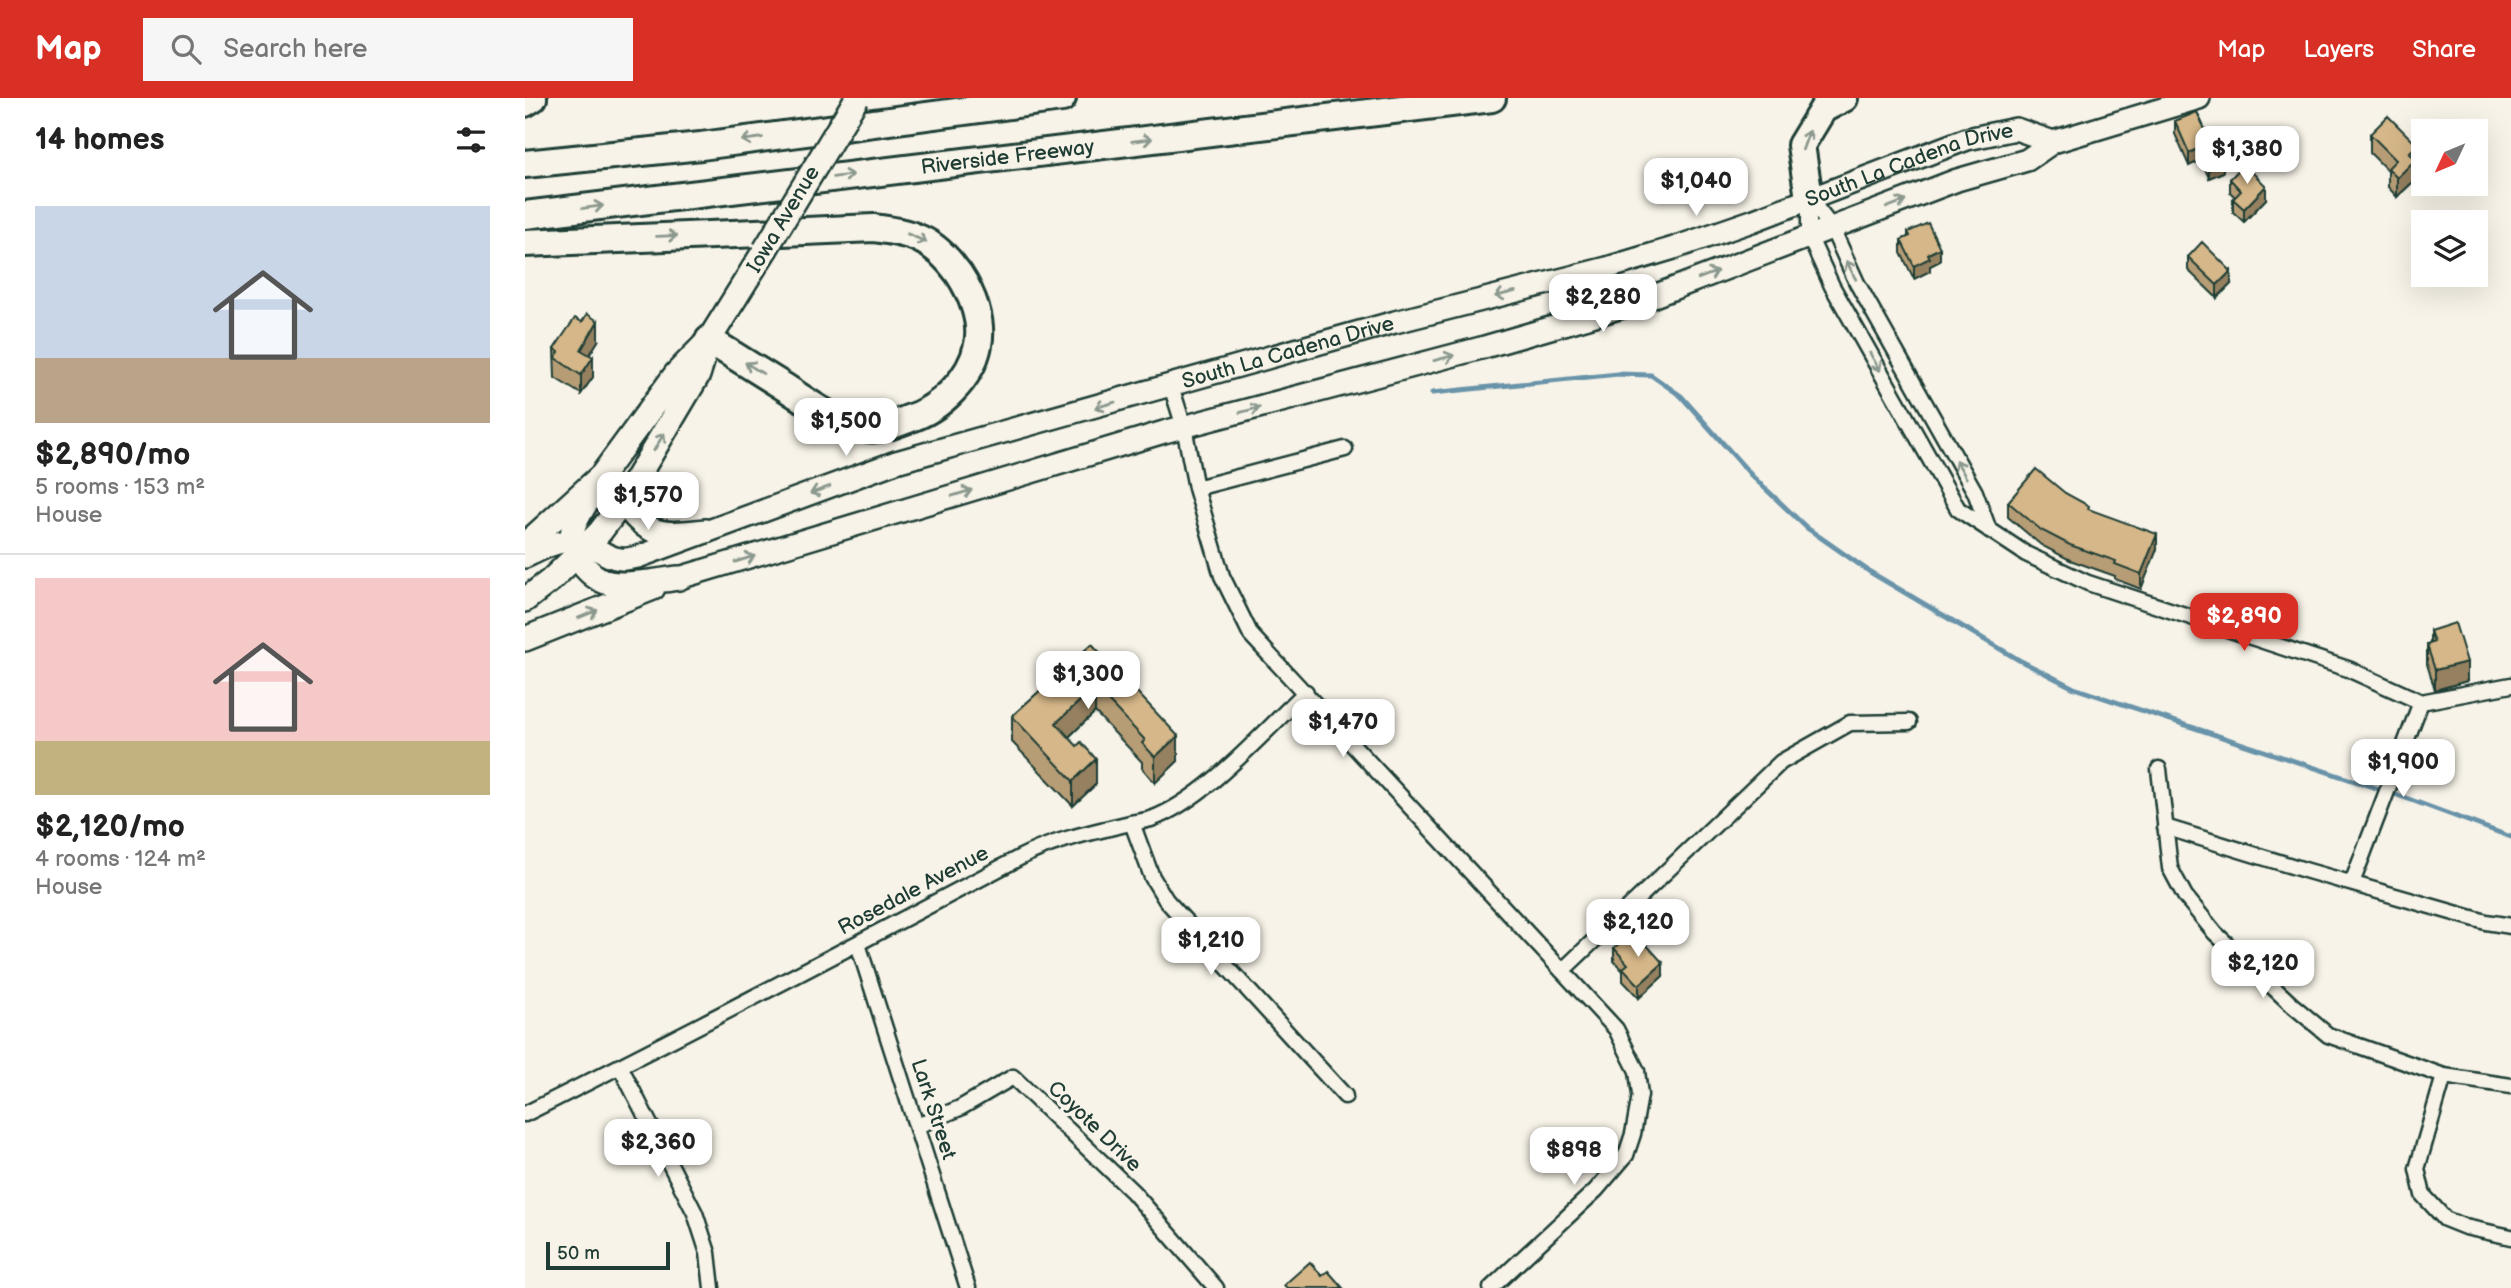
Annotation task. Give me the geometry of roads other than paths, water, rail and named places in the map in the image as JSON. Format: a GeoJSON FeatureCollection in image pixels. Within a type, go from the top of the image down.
{"type":"FeatureCollection","features":[{"type":"Feature","properties":{"kind":"highway"},"geometry":{"type":"LineString","coordinates":[[525,103],[533,98]]}},
{"type":"Feature","properties":{"kind":"highway"},"geometry":{"type":"LineString","coordinates":[[525,164],[702,146],[1062,98]]}},
{"type":"Feature","properties":{"kind":"highway","name":"Riverside Freeway"},"geometry":{"type":"LineString","coordinates":[[525,215],[1492,98]]}},
{"type":"Feature","properties":{"kind":"highway"},"geometry":{"type":"LineString","coordinates":[[1809,198],[1801,145],[1823,109],[1844,98]]}},
{"type":"Feature","properties":{"kind":"highway"},"geometry":{"type":"LineString","coordinates":[[525,243],[874,228],[900,232],[922,239],[937,249],[954,267],[967,286],[978,326],[978,345],[957,386],[922,415],[877,428],[845,422],[819,409],[709,340]]}},
{"type":"Feature","properties":{"kind":"main road","name":"Iowa Avenue"},"geometry":{"type":"LineString","coordinates":[[525,545],[602,475],[684,364],[709,340],[856,98]]}},
{"type":"Feature","properties":{"kind":"main road","name":"South La Cadena Drive"},"geometry":{"type":"LineString","coordinates":[[679,578],[1184,427],[1481,348],[1621,307],[1957,180],[2027,160],[2053,142],[2199,98]]}},
{"type":"Feature","properties":{"kind":"main road","name":"South La Cadena Drive"},"geometry":{"type":"LineString","coordinates":[[580,547],[621,559],[638,557],[896,462],[1395,322],[1607,268],[1752,221],[1967,139],[2016,129],[2053,142]]}},
{"type":"Feature","properties":{"kind":"main road","name":"Iowa Avenue"},"geometry":{"type":"LineString","coordinates":[[525,600],[551,580],[623,501],[698,375],[709,340]]}},
{"type":"Feature","properties":{"kind":"main road"},"geometry":{"type":"LineString","coordinates":[[602,475],[575,521],[580,547],[594,576],[608,583],[619,584],[679,578]]}},
{"type":"Feature","properties":{"kind":"main road"},"geometry":{"type":"LineString","coordinates":[[623,501],[643,527],[650,530],[677,534],[706,531]]}},
{"type":"Feature","properties":{"kind":"main road"},"geometry":{"type":"LineString","coordinates":[[525,557],[553,545],[580,547]]}},
{"type":"Feature","properties":{"kind":"main road"},"geometry":{"type":"LineString","coordinates":[[525,639],[679,578]]}},
{"type":"Feature","properties":{"kind":"street"},"geometry":{"type":"LineString","coordinates":[[1809,198],[1832,228],[1857,283],[1975,492],[1989,531]]}},
{"type":"Feature","properties":{"kind":"street"},"geometry":{"type":"LineString","coordinates":[[1809,198],[1809,236],[1832,286],[1958,509],[1989,531],[2026,554],[2088,583],[2348,668],[2421,702],[2511,685]]}},
{"type":"Feature","properties":{"kind":"street"},"geometry":{"type":"LineString","coordinates":[[1171,386],[1184,427],[1196,488],[1222,576],[1251,635],[1616,1028],[1637,1071],[1640,1095],[1626,1155],[1596,1190],[1491,1288]]}},
{"type":"Feature","properties":{"kind":"street"},"geometry":{"type":"LineString","coordinates":[[1196,488],[1345,450]]}},
{"type":"Feature","properties":{"kind":"street","name":"Rosedale Avenue"},"geometry":{"type":"LineString","coordinates":[[525,1114],[858,944],[1023,856],[1060,842],[1150,819],[1192,796],[1216,777],[1306,692]]}},
{"type":"Feature","properties":{"kind":"street"},"geometry":{"type":"LineString","coordinates":[[2352,883],[2421,702]]}},
{"type":"Feature","properties":{"kind":"street"},"geometry":{"type":"LineString","coordinates":[[1562,971],[1780,762],[1850,723],[1909,722]]}},
{"type":"Feature","properties":{"kind":"street"},"geometry":{"type":"LineString","coordinates":[[2159,769],[2170,868],[2185,896],[2215,933],[2291,1004],[2328,1035],[2444,1076],[2511,1086]]}},
{"type":"Feature","properties":{"kind":"street"},"geometry":{"type":"LineString","coordinates":[[1132,823],[1152,877],[1166,900],[1345,1096]]}},
{"type":"Feature","properties":{"kind":"street"},"geometry":{"type":"LineString","coordinates":[[2165,827],[2486,922],[2511,926]]}},
{"type":"Feature","properties":{"kind":"street","name":"Lark Street"},"geometry":{"type":"LineString","coordinates":[[858,944],[968,1288]]}},
{"type":"Feature","properties":{"kind":"street"},"geometry":{"type":"LineString","coordinates":[[620,1066],[695,1213],[708,1253],[712,1288]]}},
{"type":"Feature","properties":{"kind":"street"},"geometry":{"type":"LineString","coordinates":[[2444,1076],[2417,1169],[2423,1195],[2445,1219],[2465,1227],[2511,1237]]}},
{"type":"Feature","properties":{"kind":"street","name":"Coyote Drive"},"geometry":{"type":"LineString","coordinates":[[917,1126],[960,1108],[1013,1077],[1133,1192],[1216,1288]]}},
{"type":"Feature","properties":{"kind":"waterway"},"geometry":{"type":"LineString","coordinates":[[1432,393],[1618,374],[1651,375],[1681,396],[1752,476],[1807,528],[1870,572],[2019,660],[2074,688],[2403,797],[2511,837]]}}]}
